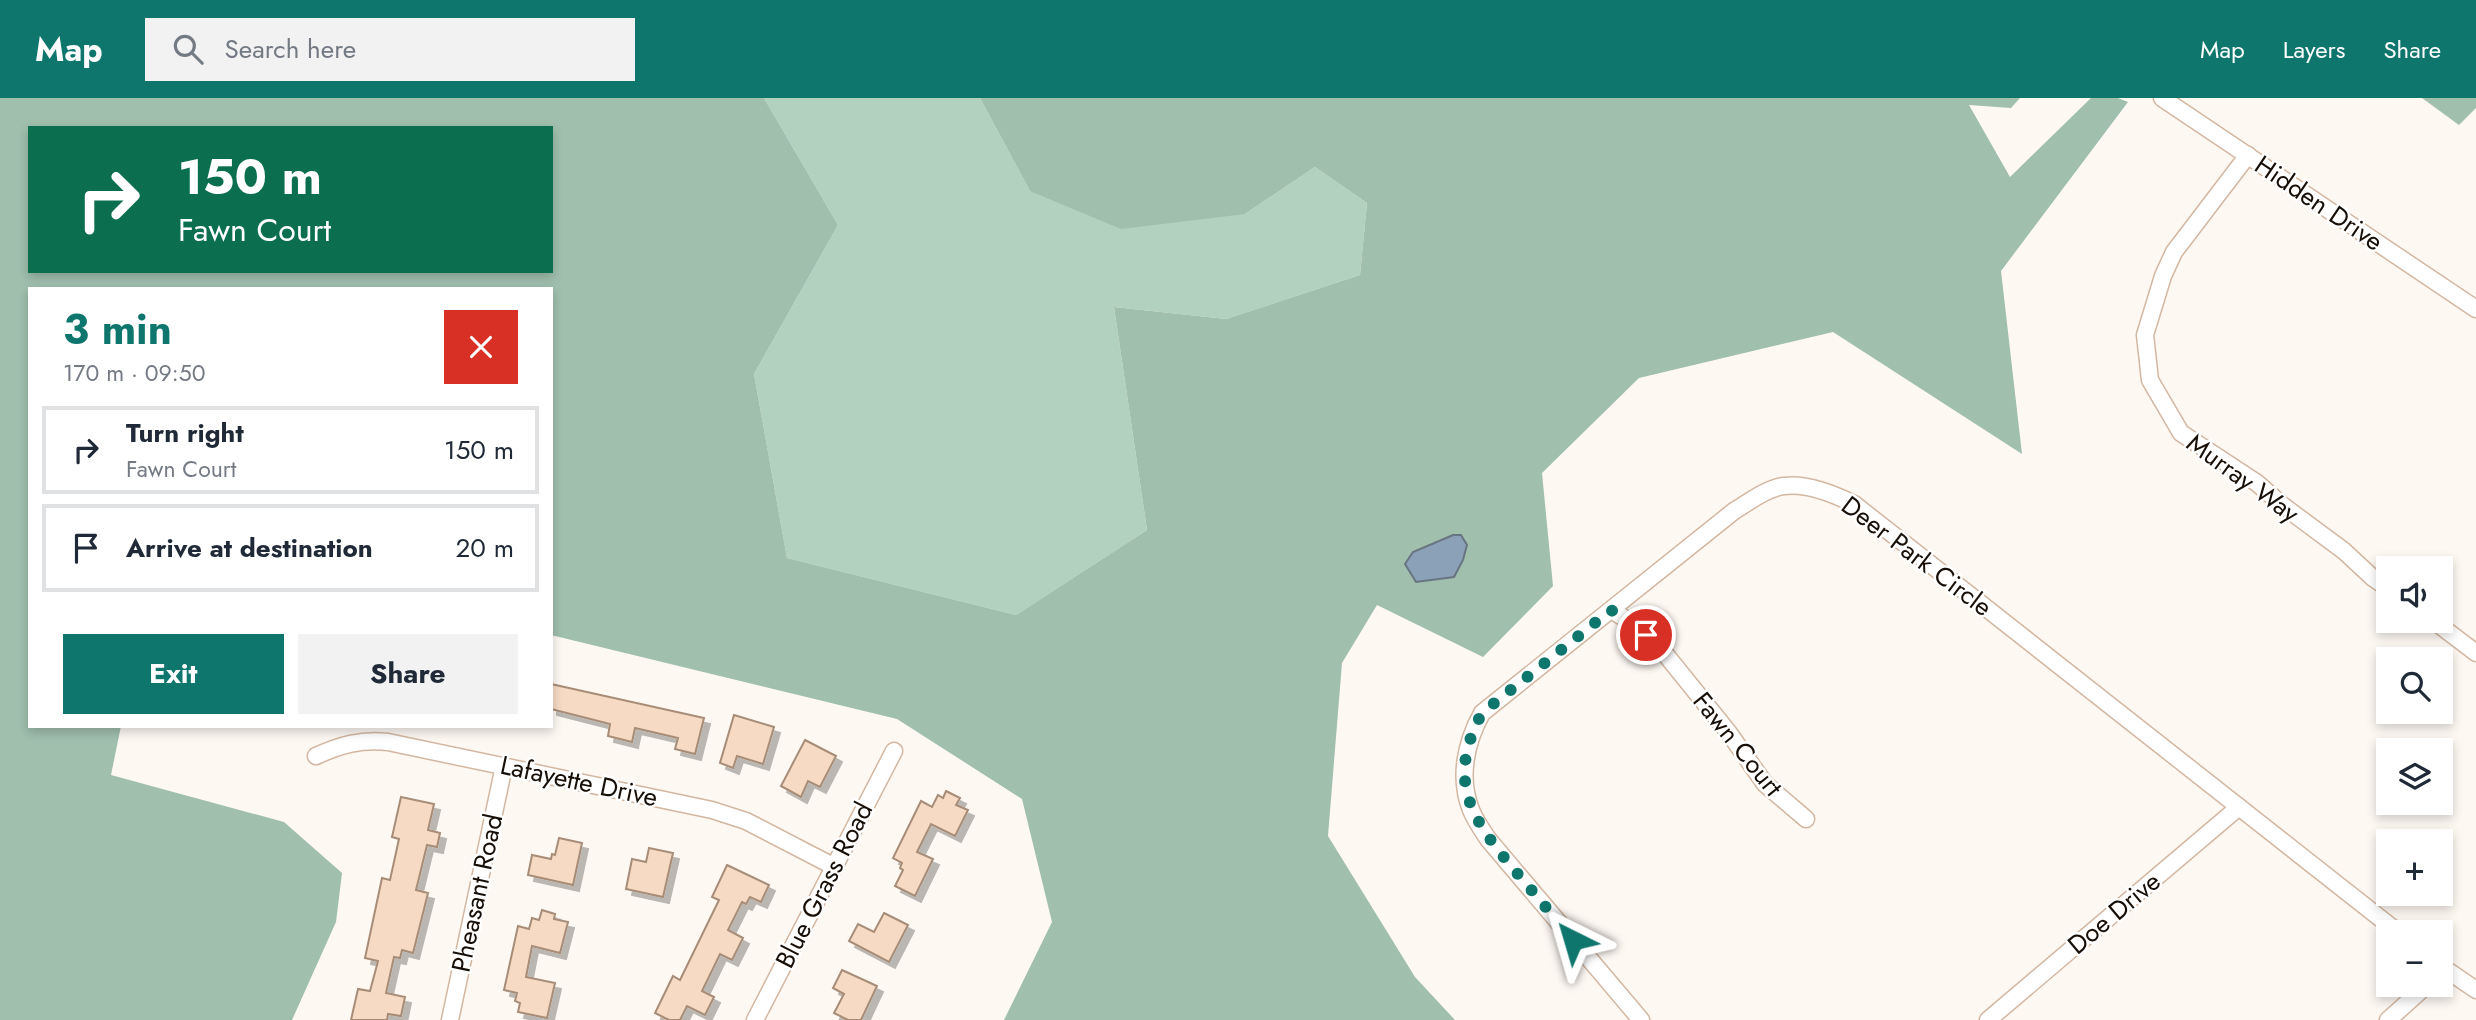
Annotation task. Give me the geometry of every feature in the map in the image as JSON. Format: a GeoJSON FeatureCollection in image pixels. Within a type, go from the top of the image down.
{"type":"FeatureCollection","features":[{"type":"Feature","properties":{"kind":"street","name":"Hidden Drive"},"geometry":{"type":"LineString","coordinates":[[2162,98],[2476,309]]}},
{"type":"Feature","properties":{"kind":"street","name":"Murray Way"},"geometry":{"type":"LineString","coordinates":[[2248,155],[2174,252],[2163,276],[2145,335],[2150,380],[2181,433],[2257,483],[2376,579]]}},
{"type":"Feature","properties":{"kind":"street","name":"Deer Park Circle"},"geometry":{"type":"LineString","coordinates":[[1641,1020],[1488,839],[1470,808],[1464,773],[1470,735],[1482,713],[1734,511],[1760,495],[1783,486],[1798,486],[1837,495],[1854,504],[2382,920]]}},
{"type":"Feature","properties":{"kind":"street","name":"Fawn Court"},"geometry":{"type":"LineString","coordinates":[[1611,610],[1634,624],[1658,645],[1729,733],[1765,784],[1806,819]]}},
{"type":"Feature","properties":{"kind":"street"},"geometry":{"type":"LineString","coordinates":[[2450,633],[2476,653]]}},
{"type":"Feature","properties":{"kind":"street","name":"Lafayette Drive"},"geometry":{"type":"LineString","coordinates":[[316,757],[339,746],[373,740],[504,766],[712,810],[746,821],[833,866]]}},
{"type":"Feature","properties":{"kind":"street","name":"Blue Grass Road"},"geometry":{"type":"LineString","coordinates":[[755,1020],[894,751]]}},
{"type":"Feature","properties":{"kind":"street","name":"Pheasant Road"},"geometry":{"type":"LineString","coordinates":[[450,1020],[504,766]]}},
{"type":"Feature","properties":{"kind":"street","name":"Doe Drive"},"geometry":{"type":"LineString","coordinates":[[1988,1020],[2239,807]]}},
{"type":"Feature","properties":{"kind":"street"},"geometry":{"type":"LineString","coordinates":[[2453,975],[2476,990]]}},
{"type":"Feature","properties":{"kind":"street"},"geometry":{"type":"LineString","coordinates":[[2388,1020],[2414,997]]}},
{"type":"Feature","properties":{"kind":"green space"},"geometry":{"type":"Polygon","coordinates":[[[0,98],[764,98],[838,225],[754,374],[787,558],[1016,615],[1147,530],[1114,307],[1226,319],[1360,275],[1367,203],[1315,167],[1245,214],[1121,229],[1030,191],[980,98],[2020,98],[2011,108],[1969,105],[2010,177],[2091,98],[2118,98],[2128,102],[2001,271],[2022,454],[1833,332],[1639,378],[1542,473],[1553,586],[1483,657],[1377,605],[1342,663],[1328,836],[1415,977],[1455,1020],[1004,1020],[1052,922],[1022,799],[897,719],[553,635],[553,287],[28,287],[28,728],[121,728],[111,775],[284,822],[342,873],[336,922],[292,1020],[0,1020],[0,98]]]}},
{"type":"Feature","properties":{"kind":"green space"},"geometry":{"type":"Polygon","coordinates":[[[764,98],[980,98],[1030,191],[1245,214],[1315,167],[1367,203],[1360,275],[1226,319],[1114,307],[1147,530],[1016,615],[787,558],[754,374],[838,225],[764,98]]]}},
{"type":"Feature","properties":{"kind":"green space"},"geometry":{"type":"Polygon","coordinates":[[[2422,98],[2476,98],[2476,108],[2459,125],[2422,98]]]}},
{"type":"Feature","properties":{"kind":"water"},"geometry":{"type":"Polygon","coordinates":[[[1453,535],[1461,535],[1467,545],[1454,577],[1416,582],[1405,564],[1413,552],[1453,535]]]}},
{"type":"Feature","properties":{"kind":"building"},"geometry":{"type":"Polygon","coordinates":[[[553,684],[704,718],[695,754],[675,749],[678,738],[635,728],[632,742],[608,736],[610,724],[553,710],[553,684]]]}},
{"type":"Feature","properties":{"kind":"building"},"geometry":{"type":"Polygon","coordinates":[[[734,715],[774,727],[763,764],[737,756],[733,768],[720,763],[734,715]]]}},
{"type":"Feature","properties":{"kind":"building"},"geometry":{"type":"Polygon","coordinates":[[[805,740],[836,756],[820,787],[808,781],[801,797],[781,786],[805,740]]]}},
{"type":"Feature","properties":{"kind":"building"},"geometry":{"type":"Polygon","coordinates":[[[946,791],[960,798],[956,805],[968,810],[955,836],[931,824],[917,852],[933,859],[915,896],[895,886],[903,870],[900,868],[902,863],[893,858],[921,801],[932,807],[938,795],[943,798],[946,791]]]}},
{"type":"Feature","properties":{"kind":"building"},"geometry":{"type":"Polygon","coordinates":[[[401,797],[434,804],[428,830],[440,833],[437,847],[427,845],[416,890],[428,893],[413,953],[402,950],[400,958],[394,957],[386,993],[405,997],[401,1016],[388,1014],[387,1020],[351,1020],[358,989],[370,991],[378,961],[365,958],[382,878],[390,880],[399,839],[392,837],[401,797]]]}},
{"type":"Feature","properties":{"kind":"building"},"geometry":{"type":"Polygon","coordinates":[[[559,838],[582,843],[573,885],[528,875],[532,855],[551,859],[552,854],[555,855],[559,838]]]}},
{"type":"Feature","properties":{"kind":"building"},"geometry":{"type":"Polygon","coordinates":[[[649,848],[673,853],[663,897],[626,889],[632,859],[646,862],[649,848]]]}},
{"type":"Feature","properties":{"kind":"building"},"geometry":{"type":"Polygon","coordinates":[[[727,865],[769,885],[761,902],[750,897],[746,904],[742,902],[728,930],[743,938],[732,960],[720,954],[702,991],[714,997],[705,1015],[687,1006],[680,1020],[669,1020],[655,1013],[673,976],[680,980],[719,900],[712,897],[727,865]]]}},
{"type":"Feature","properties":{"kind":"building"},"geometry":{"type":"Polygon","coordinates":[[[542,910],[555,914],[554,919],[568,922],[560,953],[532,946],[526,977],[555,983],[547,1018],[518,1012],[520,1003],[515,1001],[517,993],[504,990],[518,926],[529,929],[532,918],[539,920],[542,910]]]}},
{"type":"Feature","properties":{"kind":"building"},"geometry":{"type":"Polygon","coordinates":[[[884,913],[908,925],[889,962],[849,941],[858,924],[874,932],[884,913]]]}},
{"type":"Feature","properties":{"kind":"building"},"geometry":{"type":"Polygon","coordinates":[[[842,970],[877,986],[861,1020],[848,1020],[834,1013],[844,994],[833,988],[842,970]]]}},
{"type":"Feature","properties":{"kind":"route"},"geometry":{"type":"LineString","coordinates":[[1573,940],[1488,839],[1470,808],[1464,773],[1466,750],[1470,735],[1482,713],[1611,610],[1646,635]]}}]}
